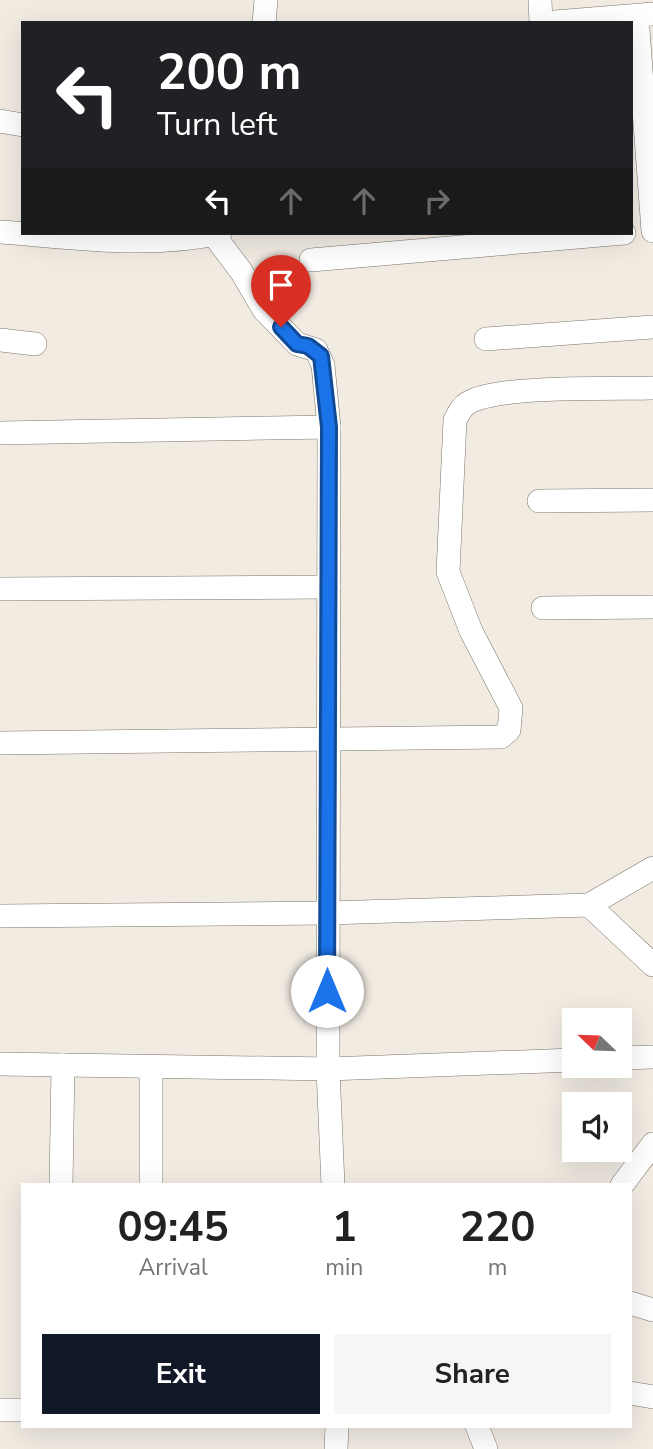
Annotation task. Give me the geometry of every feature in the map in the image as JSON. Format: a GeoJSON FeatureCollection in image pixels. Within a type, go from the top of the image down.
{"type":"FeatureCollection","features":[{"type":"Feature","properties":{"kind":"street"},"geometry":{"type":"LineString","coordinates":[[264,21],[266,0]]}},
{"type":"Feature","properties":{"kind":"street"},"geometry":{"type":"LineString","coordinates":[[540,0],[542,21]]}},
{"type":"Feature","properties":{"kind":"street"},"geometry":{"type":"LineString","coordinates":[[568,21],[645,15],[644,166],[653,230],[633,232]]}},
{"type":"Feature","properties":{"kind":"street"},"geometry":{"type":"LineString","coordinates":[[0,121],[21,125]]}},
{"type":"Feature","properties":{"kind":"street"},"geometry":{"type":"LineString","coordinates":[[0,232],[21,233]]}},
{"type":"Feature","properties":{"kind":"street"},"geometry":{"type":"LineString","coordinates":[[49,235],[146,241],[207,235]]}},
{"type":"Feature","properties":{"kind":"street"},"geometry":{"type":"LineString","coordinates":[[218,235],[264,310],[297,344],[308,346],[321,356],[329,427],[327,913],[328,1069],[333,1183]]}},
{"type":"Feature","properties":{"kind":"street"},"geometry":{"type":"LineString","coordinates":[[311,260],[601,235]]}},
{"type":"Feature","properties":{"kind":"street"},"geometry":{"type":"LineString","coordinates":[[486,339],[653,327]]}},
{"type":"Feature","properties":{"kind":"street"},"geometry":{"type":"LineString","coordinates":[[0,340],[35,344]]}},
{"type":"Feature","properties":{"kind":"street"},"geometry":{"type":"LineString","coordinates":[[0,743],[501,737],[509,730],[511,708],[471,631],[448,572],[455,420],[461,408],[484,397],[509,392],[653,388]]}},
{"type":"Feature","properties":{"kind":"street"},"geometry":{"type":"LineString","coordinates":[[0,433],[329,427]]}},
{"type":"Feature","properties":{"kind":"street"},"geometry":{"type":"LineString","coordinates":[[539,501],[653,500]]}},
{"type":"Feature","properties":{"kind":"street"},"geometry":{"type":"LineString","coordinates":[[0,589],[328,587]]}},
{"type":"Feature","properties":{"kind":"street"},"geometry":{"type":"LineString","coordinates":[[543,608],[653,607]]}},
{"type":"Feature","properties":{"kind":"street"},"geometry":{"type":"LineString","coordinates":[[0,916],[327,913],[589,905],[653,868]]}},
{"type":"Feature","properties":{"kind":"street"},"geometry":{"type":"LineString","coordinates":[[589,905],[653,965]]}},
{"type":"Feature","properties":{"kind":"street"},"geometry":{"type":"LineString","coordinates":[[632,1058],[653,1057]]}},
{"type":"Feature","properties":{"kind":"street"},"geometry":{"type":"LineString","coordinates":[[0,1065],[328,1069],[562,1060]]}},
{"type":"Feature","properties":{"kind":"street"},"geometry":{"type":"LineString","coordinates":[[61,1183],[63,1065]]}},
{"type":"Feature","properties":{"kind":"street"},"geometry":{"type":"LineString","coordinates":[[151,1067],[151,1183]]}},
{"type":"Feature","properties":{"kind":"street"},"geometry":{"type":"LineString","coordinates":[[624,1183],[653,1144]]}},
{"type":"Feature","properties":{"kind":"street"},"geometry":{"type":"LineString","coordinates":[[632,1304],[653,1310]]}},
{"type":"Feature","properties":{"kind":"street"},"geometry":{"type":"LineString","coordinates":[[632,1393],[653,1397]]}},
{"type":"Feature","properties":{"kind":"street"},"geometry":{"type":"LineString","coordinates":[[0,1410],[21,1410]]}},
{"type":"Feature","properties":{"kind":"street"},"geometry":{"type":"LineString","coordinates":[[337,1449],[338,1428]]}},
{"type":"Feature","properties":{"kind":"street"},"geometry":{"type":"LineString","coordinates":[[478,1428],[486,1449]]}},
{"type":"Feature","properties":{"kind":"route"},"geometry":{"type":"LineString","coordinates":[[281,327],[297,344],[316,350],[321,356],[329,427],[327,991]]}}]}
